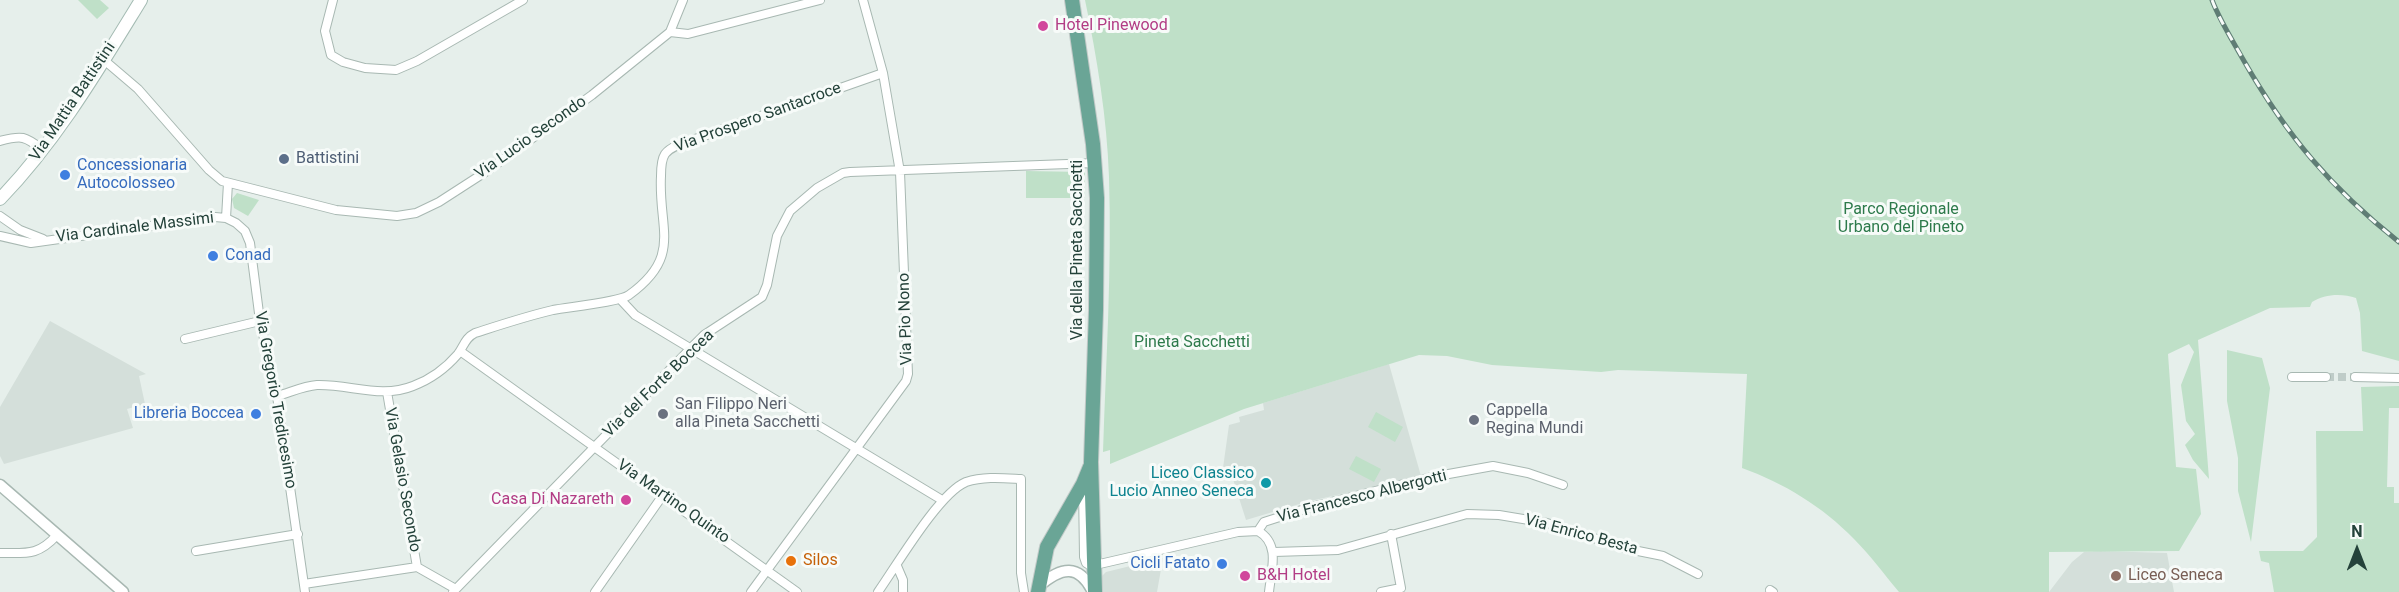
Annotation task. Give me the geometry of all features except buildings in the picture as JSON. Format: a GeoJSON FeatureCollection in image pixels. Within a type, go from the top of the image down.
{"type":"FeatureCollection","features":[{"type":"Feature","properties":{"kind":"main road","name":"Via Mattia Battistini"},"geometry":{"type":"LineString","coordinates":[[0,199],[43,150],[73,109],[141,0]]}},
{"type":"Feature","properties":{"kind":"main road","name":"Via della Pineta Sacchetti"},"geometry":{"type":"LineString","coordinates":[[1072,0],[1095,163],[1097,288],[1091,465],[1094,592]]}},
{"type":"Feature","properties":{"kind":"main road"},"geometry":{"type":"LineString","coordinates":[[1038,589],[1047,546],[1083,484],[1091,465]]}},
{"type":"Feature","properties":{"kind":"street"},"geometry":{"type":"LineString","coordinates":[[333,0],[325,31],[331,55],[343,62],[365,68],[396,70],[417,61],[523,0]]}},
{"type":"Feature","properties":{"kind":"street"},"geometry":{"type":"LineString","coordinates":[[683,0],[670,32],[688,34],[820,0]]}},
{"type":"Feature","properties":{"kind":"street","name":"Via Pio Nono"},"geometry":{"type":"LineString","coordinates":[[752,592],[906,381],[908,374],[900,171],[883,73],[863,0]]}},
{"type":"Feature","properties":{"kind":"street","name":"Via Lucio Secondo"},"geometry":{"type":"LineString","coordinates":[[104,60],[138,89],[215,176],[228,183],[336,210],[397,216],[416,213],[439,202],[487,171],[592,95],[670,32]]}},
{"type":"Feature","properties":{"kind":"street","name":"Via Prospero Santacroce"},"geometry":{"type":"LineString","coordinates":[[621,300],[644,283],[662,254],[666,232],[661,171],[663,158],[669,151],[688,142],[883,73]]}},
{"type":"Feature","properties":{"kind":"street"},"geometry":{"type":"LineString","coordinates":[[0,141],[15,137],[27,138],[43,150]]}},
{"type":"Feature","properties":{"kind":"street","name":"Via del Forte Boccea"},"geometry":{"type":"LineString","coordinates":[[453,590],[704,335],[762,297],[767,285],[777,236],[786,217],[801,200],[843,173],[1095,163]]}},
{"type":"Feature","properties":{"kind":"street"},"geometry":{"type":"LineString","coordinates":[[226,218],[228,183]]}},
{"type":"Feature","properties":{"kind":"street","name":"Via Cardinale Massimi"},"geometry":{"type":"LineString","coordinates":[[0,216],[20,230],[44,239]]}},
{"type":"Feature","properties":{"kind":"street","name":"Via Cardinale Massimi"},"geometry":{"type":"LineString","coordinates":[[0,236],[27,243],[177,221],[226,218]]}},
{"type":"Feature","properties":{"kind":"street","name":"Via Gregorio Tredicesimo"},"geometry":{"type":"LineString","coordinates":[[226,218],[241,226],[248,237],[260,321],[277,396],[305,588]]}},
{"type":"Feature","properties":{"kind":"street"},"geometry":{"type":"LineString","coordinates":[[277,396],[317,385],[387,392],[409,387],[429,378],[446,366],[460,351],[468,337],[485,330],[556,310],[621,300],[635,315],[692,347],[942,500]]}},
{"type":"Feature","properties":{"kind":"street"},"geometry":{"type":"LineString","coordinates":[[185,339],[260,321]]}},
{"type":"Feature","properties":{"kind":"street","name":"Via Martino Quinto"},"geometry":{"type":"LineString","coordinates":[[460,351],[768,569],[797,592]]}},
{"type":"Feature","properties":{"kind":"street"},"geometry":{"type":"LineString","coordinates":[[2292,377],[2326,377]]}},
{"type":"Feature","properties":{"kind":"street"},"geometry":{"type":"LineString","coordinates":[[2355,377],[2399,378]]}},
{"type":"Feature","properties":{"kind":"street","name":"Via Gelasio Secondo"},"geometry":{"type":"LineString","coordinates":[[387,392],[417,567]]}},
{"type":"Feature","properties":{"kind":"street","name":"Via Francesco Albergotti"},"geometry":{"type":"LineString","coordinates":[[1094,566],[1239,532],[1258,531],[1264,522],[1311,507],[1432,477],[1493,466],[1528,473],[1563,485]]}},
{"type":"Feature","properties":{"kind":"street"},"geometry":{"type":"LineString","coordinates":[[878,592],[942,500],[956,488],[972,480],[991,478],[1021,479],[1021,573],[1024,592]]}},
{"type":"Feature","properties":{"kind":"street"},"geometry":{"type":"LineString","coordinates":[[1083,484],[1084,560],[1089,566],[1094,566]]}},
{"type":"Feature","properties":{"kind":"street"},"geometry":{"type":"LineString","coordinates":[[0,485],[123,592]]}},
{"type":"Feature","properties":{"kind":"street"},"geometry":{"type":"LineString","coordinates":[[595,592],[663,495]]}},
{"type":"Feature","properties":{"kind":"street","name":"Via Enrico Besta"},"geometry":{"type":"LineString","coordinates":[[1274,552],[1331,551],[1467,514],[1499,515],[1547,523],[1628,549],[1659,554],[1698,574]]}},
{"type":"Feature","properties":{"kind":"street"},"geometry":{"type":"LineString","coordinates":[[1258,531],[1268,540],[1274,552],[1269,592]]}},
{"type":"Feature","properties":{"kind":"street"},"geometry":{"type":"LineString","coordinates":[[196,551],[298,534]]}},
{"type":"Feature","properties":{"kind":"street"},"geometry":{"type":"LineString","coordinates":[[1381,592],[1401,588],[1391,534]]}},
{"type":"Feature","properties":{"kind":"street"},"geometry":{"type":"LineString","coordinates":[[0,553],[37,552],[47,546],[57,535]]}},
{"type":"Feature","properties":{"kind":"street"},"geometry":{"type":"LineString","coordinates":[[897,566],[903,580],[903,592]]}},
{"type":"Feature","properties":{"kind":"street"},"geometry":{"type":"LineString","coordinates":[[305,588],[417,567],[453,590]]}},
{"type":"Feature","properties":{"kind":"street"},"geometry":{"type":"LineString","coordinates":[[1038,589],[1057,573],[1072,571],[1085,577],[1094,592]]}},
{"type":"Feature","properties":{"kind":"shaded area"},"geometry":{"type":"Polygon","coordinates":[[[50,321],[146,374],[139,376],[145,404],[127,409],[133,428],[4,464],[0,456],[0,407],[50,321]]]}},
{"type":"Feature","properties":{"kind":"shaded area"},"geometry":{"type":"Polygon","coordinates":[[[1389,364],[1421,476],[1306,502],[1246,520],[1232,476],[1222,475],[1229,425],[1240,422],[1239,417],[1264,410],[1263,403],[1389,364]]]}},
{"type":"Feature","properties":{"kind":"shaded area","name":"Liceo Seneca"},"geometry":{"type":"Polygon","coordinates":[[[2084,552],[2167,553],[2174,592],[2049,592],[2072,562],[2084,552]]]}},
{"type":"Feature","properties":{"kind":"shaded area"},"geometry":{"type":"Polygon","coordinates":[[[1163,558],[1157,592],[1102,592],[1102,576],[1106,572],[1163,558]]]}},
{"type":"Feature","properties":{"kind":"green space"},"geometry":{"type":"Polygon","coordinates":[[[78,0],[100,0],[109,8],[97,19],[78,0]]]}},
{"type":"Feature","properties":{"kind":"green space","name":"Parco Regionale Urbano del Pineto"},"geometry":{"type":"Polygon","coordinates":[[[1085,0],[2399,0],[2399,361],[2362,351],[2360,313],[2356,298],[2345,295],[2322,297],[2312,302],[2310,307],[2270,308],[2198,340],[2209,479],[2193,460],[2185,445],[2195,434],[2186,421],[2181,385],[2194,352],[2189,344],[2168,354],[2176,467],[2196,469],[2201,514],[2179,551],[2049,552],[2049,592],[1899,592],[1860,545],[1816,506],[1773,481],[1742,468],[1747,374],[1618,370],[1601,372],[1492,365],[1447,356],[1419,355],[1244,409],[1110,464],[1110,450],[1103,452],[1109,280],[1108,155],[1101,88],[1085,0]]]}},
{"type":"Feature","properties":{"kind":"green space"},"geometry":{"type":"Polygon","coordinates":[[[1026,171],[1085,172],[1085,198],[1026,198],[1026,171]]]}},
{"type":"Feature","properties":{"kind":"green space"},"geometry":{"type":"Polygon","coordinates":[[[237,193],[259,200],[248,216],[234,208],[232,199],[237,193]]]}},
{"type":"Feature","properties":{"kind":"green space"},"geometry":{"type":"Polygon","coordinates":[[[2227,350],[2262,358],[2270,388],[2251,542],[2238,491],[2238,458],[2227,401],[2227,350]]]}},
{"type":"Feature","properties":{"kind":"green space"},"geometry":{"type":"Polygon","coordinates":[[[2399,386],[2399,408],[2389,408],[2387,487],[2394,487],[2394,503],[2399,503],[2399,592],[2274,592],[2269,563],[2261,561],[2259,551],[2303,551],[2317,537],[2316,431],[2363,431],[2361,387],[2399,386]]]}},
{"type":"Feature","properties":{"kind":"green space"},"geometry":{"type":"Polygon","coordinates":[[[1376,412],[1403,427],[1395,442],[1368,427],[1376,412]]]}},
{"type":"Feature","properties":{"kind":"green space"},"geometry":{"type":"Polygon","coordinates":[[[1356,456],[1381,469],[1374,482],[1349,469],[1356,456]]]}},
{"type":"Feature","properties":{"kind":"tunnel"},"geometry":{"type":"LineString","coordinates":[[2326,377],[2355,377]]}},
{"type":"Feature","properties":{"kind":"railway"},"geometry":{"type":"LineString","coordinates":[[2212,0],[2260,88],[2294,137],[2331,181],[2399,242]]}},
{"type":"Feature","properties":{"kind":"place","name":"Hotel Pinewood"},"geometry":{"type":"Point","coordinates":[1043,26]}},
{"type":"Feature","properties":{"kind":"place","name":"Battistini"},"geometry":{"type":"Point","coordinates":[284,159]}},
{"type":"Feature","properties":{"kind":"place","name":"Concessionaria Autocolosseo"},"geometry":{"type":"Point","coordinates":[65,175]}},
{"type":"Feature","properties":{"kind":"place","name":"Conad"},"geometry":{"type":"Point","coordinates":[213,256]}},
{"type":"Feature","properties":{"kind":"place","name":"Libreria Boccea"},"geometry":{"type":"Point","coordinates":[256,414]}},
{"type":"Feature","properties":{"kind":"place","name":"San Filippo Neri alla Pineta Sacchetti"},"geometry":{"type":"Point","coordinates":[663,414]}},
{"type":"Feature","properties":{"kind":"place","name":"Cappella Regina Mundi"},"geometry":{"type":"Point","coordinates":[1474,420]}},
{"type":"Feature","properties":{"kind":"place","name":"Liceo Classico Lucio Anneo Seneca"},"geometry":{"type":"Point","coordinates":[1266,483]}},
{"type":"Feature","properties":{"kind":"place","name":"Casa Di Nazareth"},"geometry":{"type":"Point","coordinates":[626,500]}},
{"type":"Feature","properties":{"kind":"place","name":"Silos"},"geometry":{"type":"Point","coordinates":[791,561]}},
{"type":"Feature","properties":{"kind":"place","name":"Cicli Fatato"},"geometry":{"type":"Point","coordinates":[1222,564]}},
{"type":"Feature","properties":{"kind":"place","name":"B&H Hotel"},"geometry":{"type":"Point","coordinates":[1245,576]}},
{"type":"Feature","properties":{"kind":"place","name":"Liceo Seneca"},"geometry":{"type":"Point","coordinates":[2116,576]}},
{"type":"Feature","properties":{"kind":"park label","name":"Pineta Sacchetti"},"geometry":{"type":"Point","coordinates":[1192,343]}}]}
